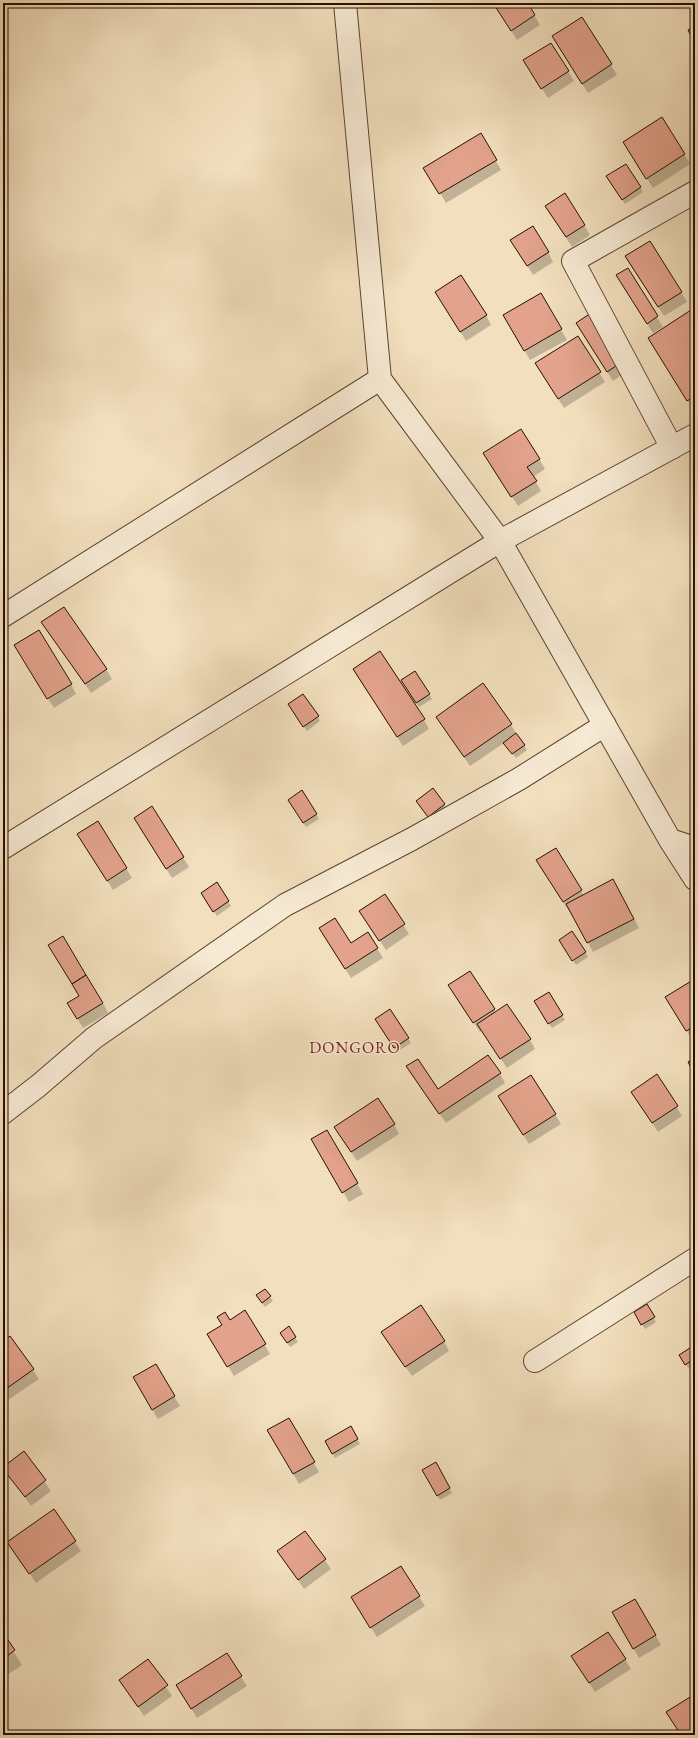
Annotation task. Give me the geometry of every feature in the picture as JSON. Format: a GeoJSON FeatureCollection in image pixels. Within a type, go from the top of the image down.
{"type":"FeatureCollection","features":[{"type":"Feature","properties":{"kind":"street"},"geometry":{"type":"LineString","coordinates":[[344,3],[380,379],[500,541],[670,840],[695,879]]}},
{"type":"Feature","properties":{"kind":"street"},"geometry":{"type":"LineString","coordinates":[[672,448],[573,261],[695,192]]}},
{"type":"Feature","properties":{"kind":"street"},"geometry":{"type":"LineString","coordinates":[[3,616],[380,379]]}},
{"type":"Feature","properties":{"kind":"street"},"geometry":{"type":"LineString","coordinates":[[3,848],[500,541],[695,435]]}},
{"type":"Feature","properties":{"kind":"street"},"geometry":{"type":"LineString","coordinates":[[3,1113],[38,1086],[94,1038],[285,905],[412,839],[520,779],[605,725]]}},
{"type":"Feature","properties":{"kind":"street"},"geometry":{"type":"LineString","coordinates":[[670,840],[695,848]]}},
{"type":"Feature","properties":{"kind":"street"},"geometry":{"type":"LineString","coordinates":[[535,1361],[695,1259]]}},
{"type":"Feature","properties":{"kind":"building"},"geometry":{"type":"Polygon","coordinates":[[[493,3],[528,3],[535,15],[511,31],[493,3]]]}},
{"type":"Feature","properties":{"kind":"building"},"geometry":{"type":"Polygon","coordinates":[[[582,17],[612,64],[582,84],[552,36],[582,17]]]}},
{"type":"Feature","properties":{"kind":"building"},"geometry":{"type":"Polygon","coordinates":[[[695,26],[695,39],[693,40],[688,30],[695,26]]]}},
{"type":"Feature","properties":{"kind":"building"},"geometry":{"type":"Polygon","coordinates":[[[551,43],[569,71],[541,89],[523,60],[551,43]]]}},
{"type":"Feature","properties":{"kind":"building"},"geometry":{"type":"Polygon","coordinates":[[[662,117],[685,154],[646,179],[623,142],[662,117]]]}},
{"type":"Feature","properties":{"kind":"building"},"geometry":{"type":"Polygon","coordinates":[[[481,133],[497,160],[439,194],[423,168],[481,133]]]}},
{"type":"Feature","properties":{"kind":"building"},"geometry":{"type":"Polygon","coordinates":[[[626,164],[641,187],[622,200],[606,176],[626,164]]]}},
{"type":"Feature","properties":{"kind":"building"},"geometry":{"type":"Polygon","coordinates":[[[565,193],[585,225],[566,237],[545,206],[565,193]]]}},
{"type":"Feature","properties":{"kind":"building"},"geometry":{"type":"Polygon","coordinates":[[[533,226],[549,252],[527,266],[510,240],[533,226]]]}},
{"type":"Feature","properties":{"kind":"building"},"geometry":{"type":"Polygon","coordinates":[[[650,241],[682,292],[658,307],[625,256],[650,241]]]}},
{"type":"Feature","properties":{"kind":"building"},"geometry":{"type":"Polygon","coordinates":[[[628,268],[658,316],[647,324],[616,275],[628,268]]]}},
{"type":"Feature","properties":{"kind":"building"},"geometry":{"type":"Polygon","coordinates":[[[461,275],[487,315],[460,332],[435,292],[461,275]]]}},
{"type":"Feature","properties":{"kind":"building"},"geometry":{"type":"Polygon","coordinates":[[[541,293],[562,329],[524,351],[503,315],[541,293]]]}},
{"type":"Feature","properties":{"kind":"building"},"geometry":{"type":"Polygon","coordinates":[[[691,310],[695,316],[695,396],[687,401],[648,338],[691,310]]]}},
{"type":"Feature","properties":{"kind":"building"},"geometry":{"type":"Polygon","coordinates":[[[591,313],[622,362],[607,372],[576,323],[591,313]]]}},
{"type":"Feature","properties":{"kind":"building"},"geometry":{"type":"Polygon","coordinates":[[[578,336],[601,372],[558,399],[535,363],[578,336]]]}},
{"type":"Feature","properties":{"kind":"building"},"geometry":{"type":"Polygon","coordinates":[[[521,429],[540,459],[527,467],[537,481],[511,497],[483,453],[521,429]]]}},
{"type":"Feature","properties":{"kind":"building"},"geometry":{"type":"Polygon","coordinates":[[[64,607],[107,669],[85,684],[41,622],[64,607]]]}},
{"type":"Feature","properties":{"kind":"building"},"geometry":{"type":"Polygon","coordinates":[[[39,630],[72,684],[47,699],[14,645],[39,630]]]}},
{"type":"Feature","properties":{"kind":"building"},"geometry":{"type":"Polygon","coordinates":[[[380,651],[425,719],[397,737],[353,669],[380,651]]]}},
{"type":"Feature","properties":{"kind":"building"},"geometry":{"type":"Polygon","coordinates":[[[415,671],[430,694],[416,703],[401,680],[415,671]]]}},
{"type":"Feature","properties":{"kind":"building"},"geometry":{"type":"Polygon","coordinates":[[[483,683],[512,724],[464,757],[436,717],[483,683]]]}},
{"type":"Feature","properties":{"kind":"building"},"geometry":{"type":"Polygon","coordinates":[[[303,694],[319,716],[303,727],[288,704],[303,694]]]}},
{"type":"Feature","properties":{"kind":"building"},"geometry":{"type":"Polygon","coordinates":[[[516,733],[525,745],[512,754],[503,743],[516,733]]]}},
{"type":"Feature","properties":{"kind":"building"},"geometry":{"type":"Polygon","coordinates":[[[433,788],[445,804],[428,817],[416,801],[433,788]]]}},
{"type":"Feature","properties":{"kind":"building"},"geometry":{"type":"Polygon","coordinates":[[[302,790],[317,814],[303,823],[288,800],[302,790]]]}},
{"type":"Feature","properties":{"kind":"building"},"geometry":{"type":"Polygon","coordinates":[[[152,806],[184,857],[166,869],[134,818],[152,806]]]}},
{"type":"Feature","properties":{"kind":"building"},"geometry":{"type":"Polygon","coordinates":[[[98,821],[127,868],[107,881],[77,834],[98,821]]]}},
{"type":"Feature","properties":{"kind":"building"},"geometry":{"type":"Polygon","coordinates":[[[556,848],[582,890],[563,902],[536,860],[556,848]]]}},
{"type":"Feature","properties":{"kind":"building"},"geometry":{"type":"Polygon","coordinates":[[[613,879],[634,919],[587,943],[566,904],[613,879]]]}},
{"type":"Feature","properties":{"kind":"building"},"geometry":{"type":"Polygon","coordinates":[[[217,882],[229,901],[213,912],[201,893],[217,882]]]}},
{"type":"Feature","properties":{"kind":"building"},"geometry":{"type":"Polygon","coordinates":[[[385,894],[405,924],[379,941],[359,911],[385,894]]]}},
{"type":"Feature","properties":{"kind":"building"},"geometry":{"type":"Polygon","coordinates":[[[335,918],[351,943],[368,932],[378,948],[345,969],[319,928],[335,918]]]}},
{"type":"Feature","properties":{"kind":"building"},"geometry":{"type":"Polygon","coordinates":[[[572,931],[586,952],[572,961],[559,940],[572,931]]]}},
{"type":"Feature","properties":{"kind":"building"},"geometry":{"type":"Polygon","coordinates":[[[63,936],[86,975],[72,984],[48,945],[63,936]]]}},
{"type":"Feature","properties":{"kind":"building"},"geometry":{"type":"Polygon","coordinates":[[[470,971],[495,1009],[473,1023],[448,985],[470,971]]]}},
{"type":"Feature","properties":{"kind":"building"},"geometry":{"type":"Polygon","coordinates":[[[86,975],[103,1003],[77,1019],[67,1003],[79,996],[72,984],[86,975]]]}},
{"type":"Feature","properties":{"kind":"building"},"geometry":{"type":"Polygon","coordinates":[[[693,980],[695,983],[695,1026],[686,1031],[665,997],[693,980]]]}},
{"type":"Feature","properties":{"kind":"building"},"geometry":{"type":"Polygon","coordinates":[[[549,992],[563,1015],[548,1024],[534,1001],[549,992]]]}},
{"type":"Feature","properties":{"kind":"building"},"geometry":{"type":"Polygon","coordinates":[[[507,1004],[531,1039],[500,1059],[477,1024],[507,1004]]]}},
{"type":"Feature","properties":{"kind":"building"},"geometry":{"type":"Polygon","coordinates":[[[390,1009],[409,1038],[394,1048],[375,1019],[390,1009]]]}},
{"type":"Feature","properties":{"kind":"building"},"geometry":{"type":"Polygon","coordinates":[[[695,1035],[695,1047],[690,1038],[695,1035]]]}},
{"type":"Feature","properties":{"kind":"building"},"geometry":{"type":"Polygon","coordinates":[[[488,1055],[501,1073],[439,1114],[406,1066],[418,1059],[438,1089],[488,1055]]]}},
{"type":"Feature","properties":{"kind":"building"},"geometry":{"type":"Polygon","coordinates":[[[695,1058],[695,1075],[688,1062],[695,1058]]]}},
{"type":"Feature","properties":{"kind":"building"},"geometry":{"type":"Polygon","coordinates":[[[657,1074],[678,1106],[652,1123],[631,1092],[657,1074]]]}},
{"type":"Feature","properties":{"kind":"building"},"geometry":{"type":"Polygon","coordinates":[[[531,1075],[556,1114],[523,1135],[498,1096],[531,1075]]]}},
{"type":"Feature","properties":{"kind":"building"},"geometry":{"type":"Polygon","coordinates":[[[378,1098],[395,1124],[351,1152],[334,1127],[378,1098]]]}},
{"type":"Feature","properties":{"kind":"building"},"geometry":{"type":"Polygon","coordinates":[[[327,1130],[358,1183],[342,1193],[311,1139],[327,1130]]]}},
{"type":"Feature","properties":{"kind":"building"},"geometry":{"type":"Polygon","coordinates":[[[265,1289],[271,1296],[262,1303],[256,1295],[265,1289]]]}},
{"type":"Feature","properties":{"kind":"building"},"geometry":{"type":"Polygon","coordinates":[[[647,1304],[655,1317],[641,1325],[634,1312],[647,1304]]]}},
{"type":"Feature","properties":{"kind":"building"},"geometry":{"type":"Polygon","coordinates":[[[421,1305],[445,1341],[405,1367],[381,1332],[421,1305]]]}},
{"type":"Feature","properties":{"kind":"building"},"geometry":{"type":"Polygon","coordinates":[[[245,1310],[266,1344],[227,1367],[207,1334],[222,1325],[217,1317],[225,1312],[230,1320],[245,1310]]]}},
{"type":"Feature","properties":{"kind":"building"},"geometry":{"type":"Polygon","coordinates":[[[289,1326],[296,1337],[287,1343],[280,1333],[289,1326]]]}},
{"type":"Feature","properties":{"kind":"building"},"geometry":{"type":"Polygon","coordinates":[[[10,1336],[34,1369],[3,1391],[3,1341],[10,1336]]]}},
{"type":"Feature","properties":{"kind":"building"},"geometry":{"type":"Polygon","coordinates":[[[690,1348],[695,1355],[695,1358],[685,1365],[679,1355],[690,1348]]]}},
{"type":"Feature","properties":{"kind":"building"},"geometry":{"type":"Polygon","coordinates":[[[156,1364],[175,1396],[152,1410],[133,1377],[156,1364]]]}},
{"type":"Feature","properties":{"kind":"building"},"geometry":{"type":"Polygon","coordinates":[[[289,1418],[315,1462],[293,1474],[267,1430],[289,1418]]]}},
{"type":"Feature","properties":{"kind":"building"},"geometry":{"type":"Polygon","coordinates":[[[351,1426],[358,1439],[332,1454],[325,1441],[351,1426]]]}},
{"type":"Feature","properties":{"kind":"building"},"geometry":{"type":"Polygon","coordinates":[[[24,1451],[46,1480],[25,1497],[3,1469],[3,1467],[24,1451]]]}},
{"type":"Feature","properties":{"kind":"building"},"geometry":{"type":"Polygon","coordinates":[[[436,1462],[450,1488],[437,1496],[422,1470],[436,1462]]]}},
{"type":"Feature","properties":{"kind":"building"},"geometry":{"type":"Polygon","coordinates":[[[54,1509],[76,1541],[29,1574],[7,1542],[54,1509]]]}},
{"type":"Feature","properties":{"kind":"building"},"geometry":{"type":"Polygon","coordinates":[[[305,1531],[326,1559],[298,1580],[277,1551],[305,1531]]]}},
{"type":"Feature","properties":{"kind":"building"},"geometry":{"type":"Polygon","coordinates":[[[401,1566],[420,1596],[370,1628],[351,1597],[401,1566]]]}},
{"type":"Feature","properties":{"kind":"building"},"geometry":{"type":"Polygon","coordinates":[[[635,1599],[656,1635],[633,1649],[612,1612],[635,1599]]]}},
{"type":"Feature","properties":{"kind":"building"},"geometry":{"type":"Polygon","coordinates":[[[608,1632],[626,1659],[589,1683],[571,1656],[608,1632]]]}},
{"type":"Feature","properties":{"kind":"building"},"geometry":{"type":"Polygon","coordinates":[[[3,1633],[15,1650],[3,1659],[3,1633]]]}},
{"type":"Feature","properties":{"kind":"building"},"geometry":{"type":"Polygon","coordinates":[[[227,1653],[242,1676],[191,1709],[176,1685],[227,1653]]]}},
{"type":"Feature","properties":{"kind":"building"},"geometry":{"type":"Polygon","coordinates":[[[148,1659],[168,1685],[138,1707],[119,1680],[148,1659]]]}},
{"type":"Feature","properties":{"kind":"building"},"geometry":{"type":"Polygon","coordinates":[[[695,1694],[695,1735],[681,1735],[666,1712],[695,1694]]]}},
{"type":"Feature","properties":{"kind":"district","name":"DONGORO"},"geometry":{"type":"Point","coordinates":[355,1047]}}]}
